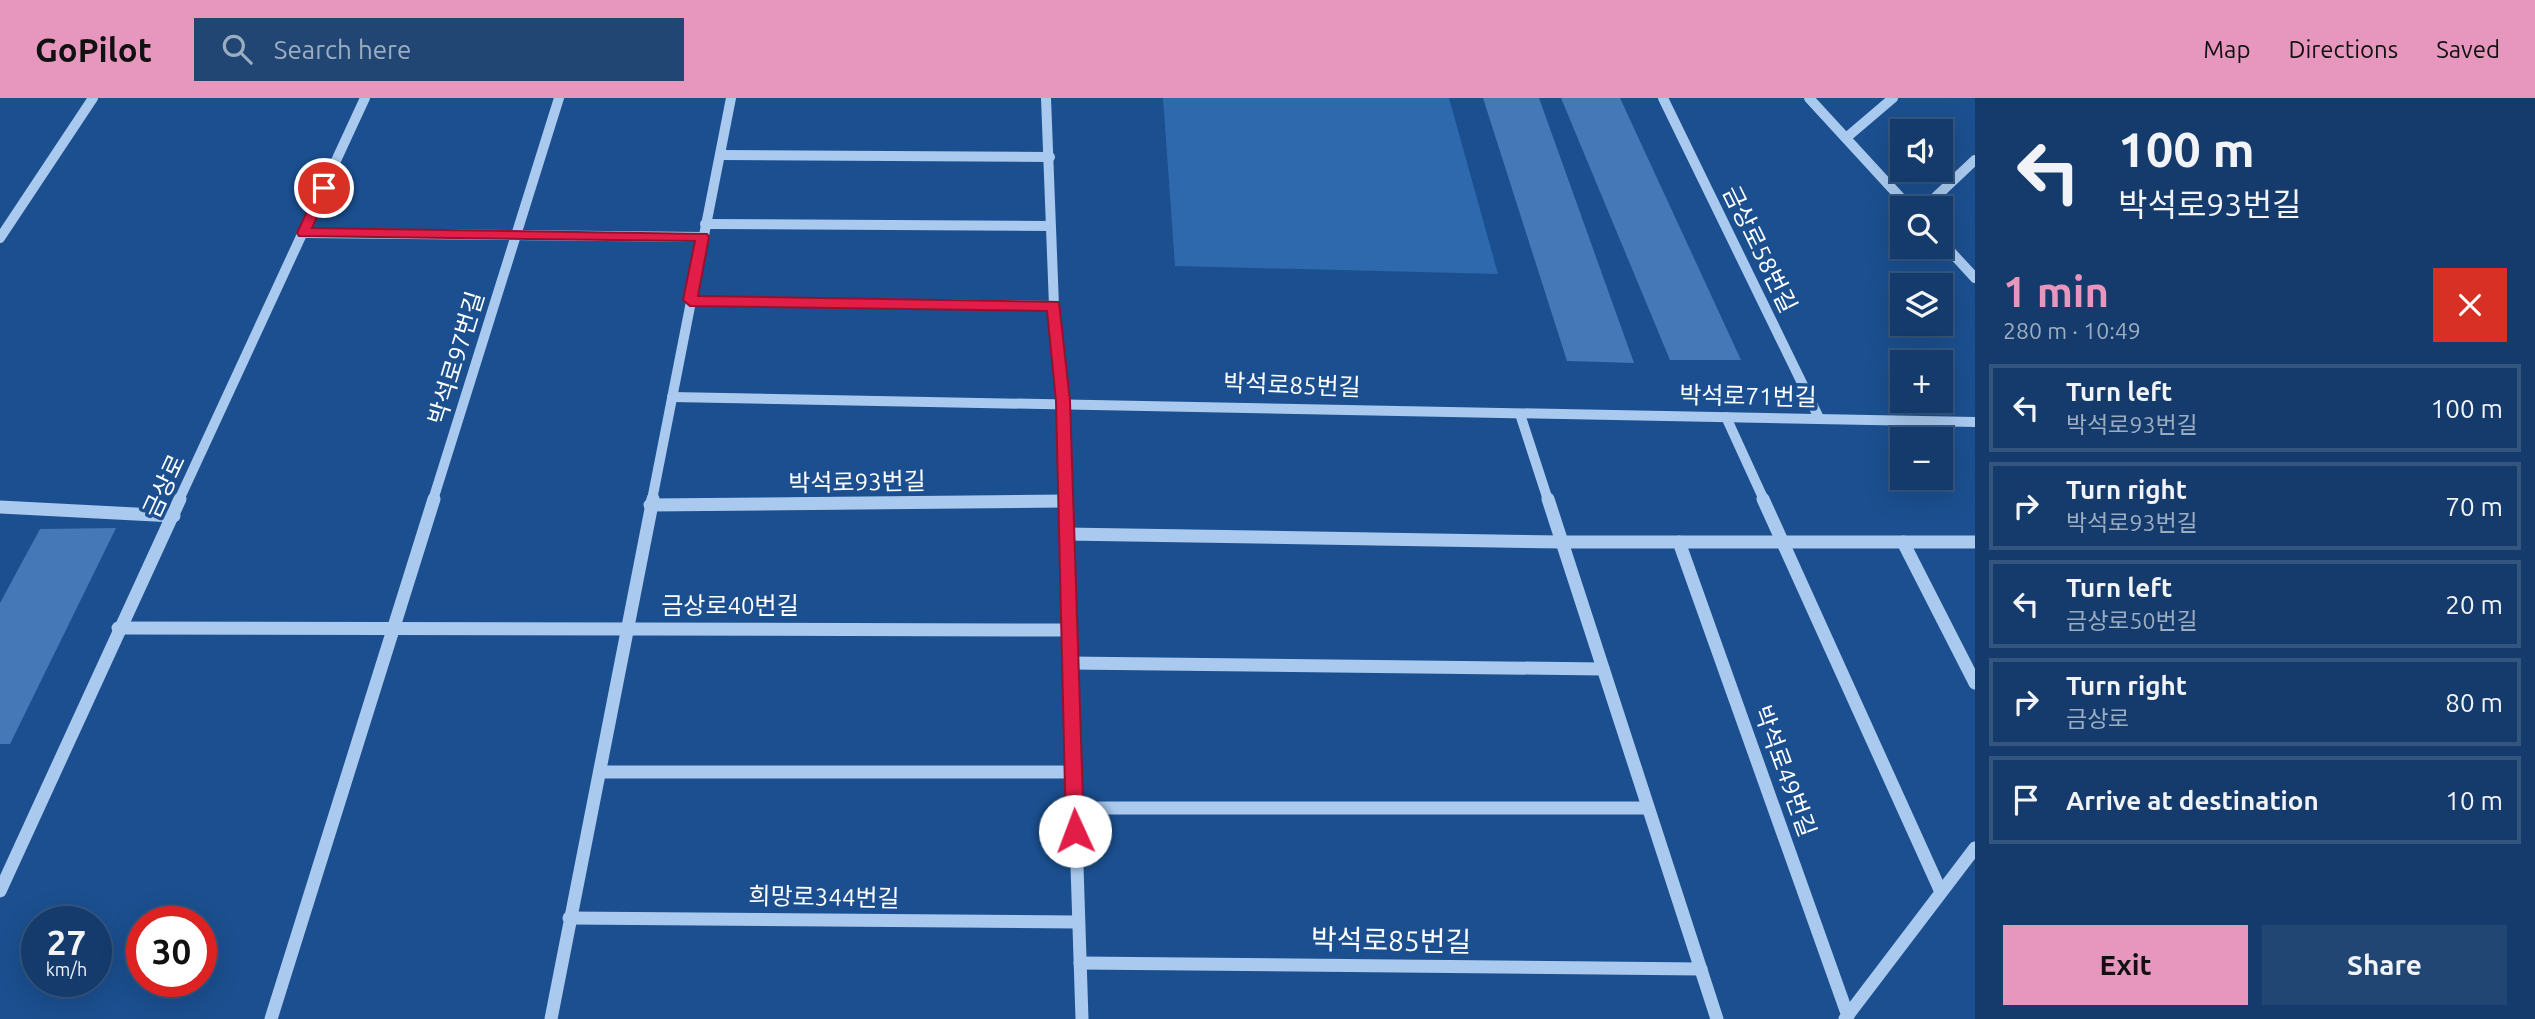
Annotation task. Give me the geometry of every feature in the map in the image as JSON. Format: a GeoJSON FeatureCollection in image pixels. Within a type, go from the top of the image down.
{"type":"FeatureCollection","features":[{"type":"Feature","properties":{"kind":"street"},"geometry":{"type":"LineString","coordinates":[[0,238],[93,98]]}},
{"type":"Feature","properties":{"kind":"street","name":"금상로"},"geometry":{"type":"LineString","coordinates":[[0,891],[118,628],[174,516],[365,98]]}},
{"type":"Feature","properties":{"kind":"street","name":"박석로97번길"},"geometry":{"type":"LineString","coordinates":[[393,630],[559,98]]}},
{"type":"Feature","properties":{"kind":"street"},"geometry":{"type":"LineString","coordinates":[[551,1019],[731,98]]}},
{"type":"Feature","properties":{"kind":"street"},"geometry":{"type":"LineString","coordinates":[[1046,98],[1054,306],[1063,401],[1082,1019]]}},
{"type":"Feature","properties":{"kind":"street","name":"금상로58번길"},"geometry":{"type":"LineString","coordinates":[[1663,98],[1819,418]]}},
{"type":"Feature","properties":{"kind":"street"},"geometry":{"type":"LineString","coordinates":[[1809,98],[1899,196]]}},
{"type":"Feature","properties":{"kind":"street"},"geometry":{"type":"LineString","coordinates":[[1846,138],[1893,98]]}},
{"type":"Feature","properties":{"kind":"street"},"geometry":{"type":"LineString","coordinates":[[721,155],[1050,157]]}},
{"type":"Feature","properties":{"kind":"street"},"geometry":{"type":"LineString","coordinates":[[1937,196],[1975,160]]}},
{"type":"Feature","properties":{"kind":"street"},"geometry":{"type":"LineString","coordinates":[[705,224],[1050,226]]}},
{"type":"Feature","properties":{"kind":"street"},"geometry":{"type":"LineString","coordinates":[[304,233],[703,237]]}},
{"type":"Feature","properties":{"kind":"street"},"geometry":{"type":"LineString","coordinates":[[1953,254],[1975,278]]}},
{"type":"Feature","properties":{"kind":"street"},"geometry":{"type":"LineString","coordinates":[[690,300],[1054,306]]}},
{"type":"Feature","properties":{"kind":"street"},"geometry":{"type":"LineString","coordinates":[[672,397],[1063,401]]}},
{"type":"Feature","properties":{"kind":"street","name":"박석로85번길"},"geometry":{"type":"LineString","coordinates":[[1063,401],[1520,414]]}},
{"type":"Feature","properties":{"kind":"street"},"geometry":{"type":"LineString","coordinates":[[1520,414],[1717,1019]]}},
{"type":"Feature","properties":{"kind":"street","name":"박석로71번길"},"geometry":{"type":"LineString","coordinates":[[1520,414],[1975,422]]}},
{"type":"Feature","properties":{"kind":"street"},"geometry":{"type":"LineString","coordinates":[[1726,417],[1941,892]]}},
{"type":"Feature","properties":{"kind":"street","name":"박석로93번길"},"geometry":{"type":"LineString","coordinates":[[650,505],[1064,501]]}},
{"type":"Feature","properties":{"kind":"street"},"geometry":{"type":"LineString","coordinates":[[0,507],[174,516]]}},
{"type":"Feature","properties":{"kind":"street"},"geometry":{"type":"LineString","coordinates":[[1065,534],[1562,542],[1975,542]]}},
{"type":"Feature","properties":{"kind":"street","name":"박석로49번길"},"geometry":{"type":"LineString","coordinates":[[1679,542],[1846,1017]]}},
{"type":"Feature","properties":{"kind":"street"},"geometry":{"type":"LineString","coordinates":[[1903,542],[1975,683]]}},
{"type":"Feature","properties":{"kind":"street","name":"금상로40번길"},"geometry":{"type":"LineString","coordinates":[[118,628],[1068,630]]}},
{"type":"Feature","properties":{"kind":"street"},"geometry":{"type":"LineString","coordinates":[[271,1019],[393,630]]}},
{"type":"Feature","properties":{"kind":"street"},"geometry":{"type":"LineString","coordinates":[[1069,663],[1603,669]]}},
{"type":"Feature","properties":{"kind":"street"},"geometry":{"type":"LineString","coordinates":[[600,772],[1073,772]]}},
{"type":"Feature","properties":{"kind":"street"},"geometry":{"type":"LineString","coordinates":[[1074,808],[1648,808]]}},
{"type":"Feature","properties":{"kind":"street","name":"박석로49번길"},"geometry":{"type":"LineString","coordinates":[[1846,1017],[1974,850]]}},
{"type":"Feature","properties":{"kind":"street","name":"희망로344번길"},"geometry":{"type":"LineString","coordinates":[[569,918],[1078,922]]}},
{"type":"Feature","properties":{"kind":"street","name":"박석로85번길"},"geometry":{"type":"LineString","coordinates":[[1080,964],[1701,969]]}},
{"type":"Feature","properties":{"kind":"shaded area"},"geometry":{"type":"Polygon","coordinates":[[[1163,98],[1449,98],[1498,274],[1175,266],[1163,98]]]}},
{"type":"Feature","properties":{"kind":"building"},"geometry":{"type":"Polygon","coordinates":[[[1483,98],[1539,98],[1634,363],[1567,361],[1483,98]]]}},
{"type":"Feature","properties":{"kind":"building"},"geometry":{"type":"Polygon","coordinates":[[[1561,98],[1620,98],[1741,360],[1670,360],[1561,98]]]}},
{"type":"Feature","properties":{"kind":"building"},"geometry":{"type":"Polygon","coordinates":[[[116,528],[10,744],[0,744],[0,603],[40,529],[116,528]]]}},
{"type":"Feature","properties":{"kind":"route"},"geometry":{"type":"LineString","coordinates":[[324,188],[304,233],[703,237],[690,300],[1054,306],[1063,401],[1075,831]]}}]}
